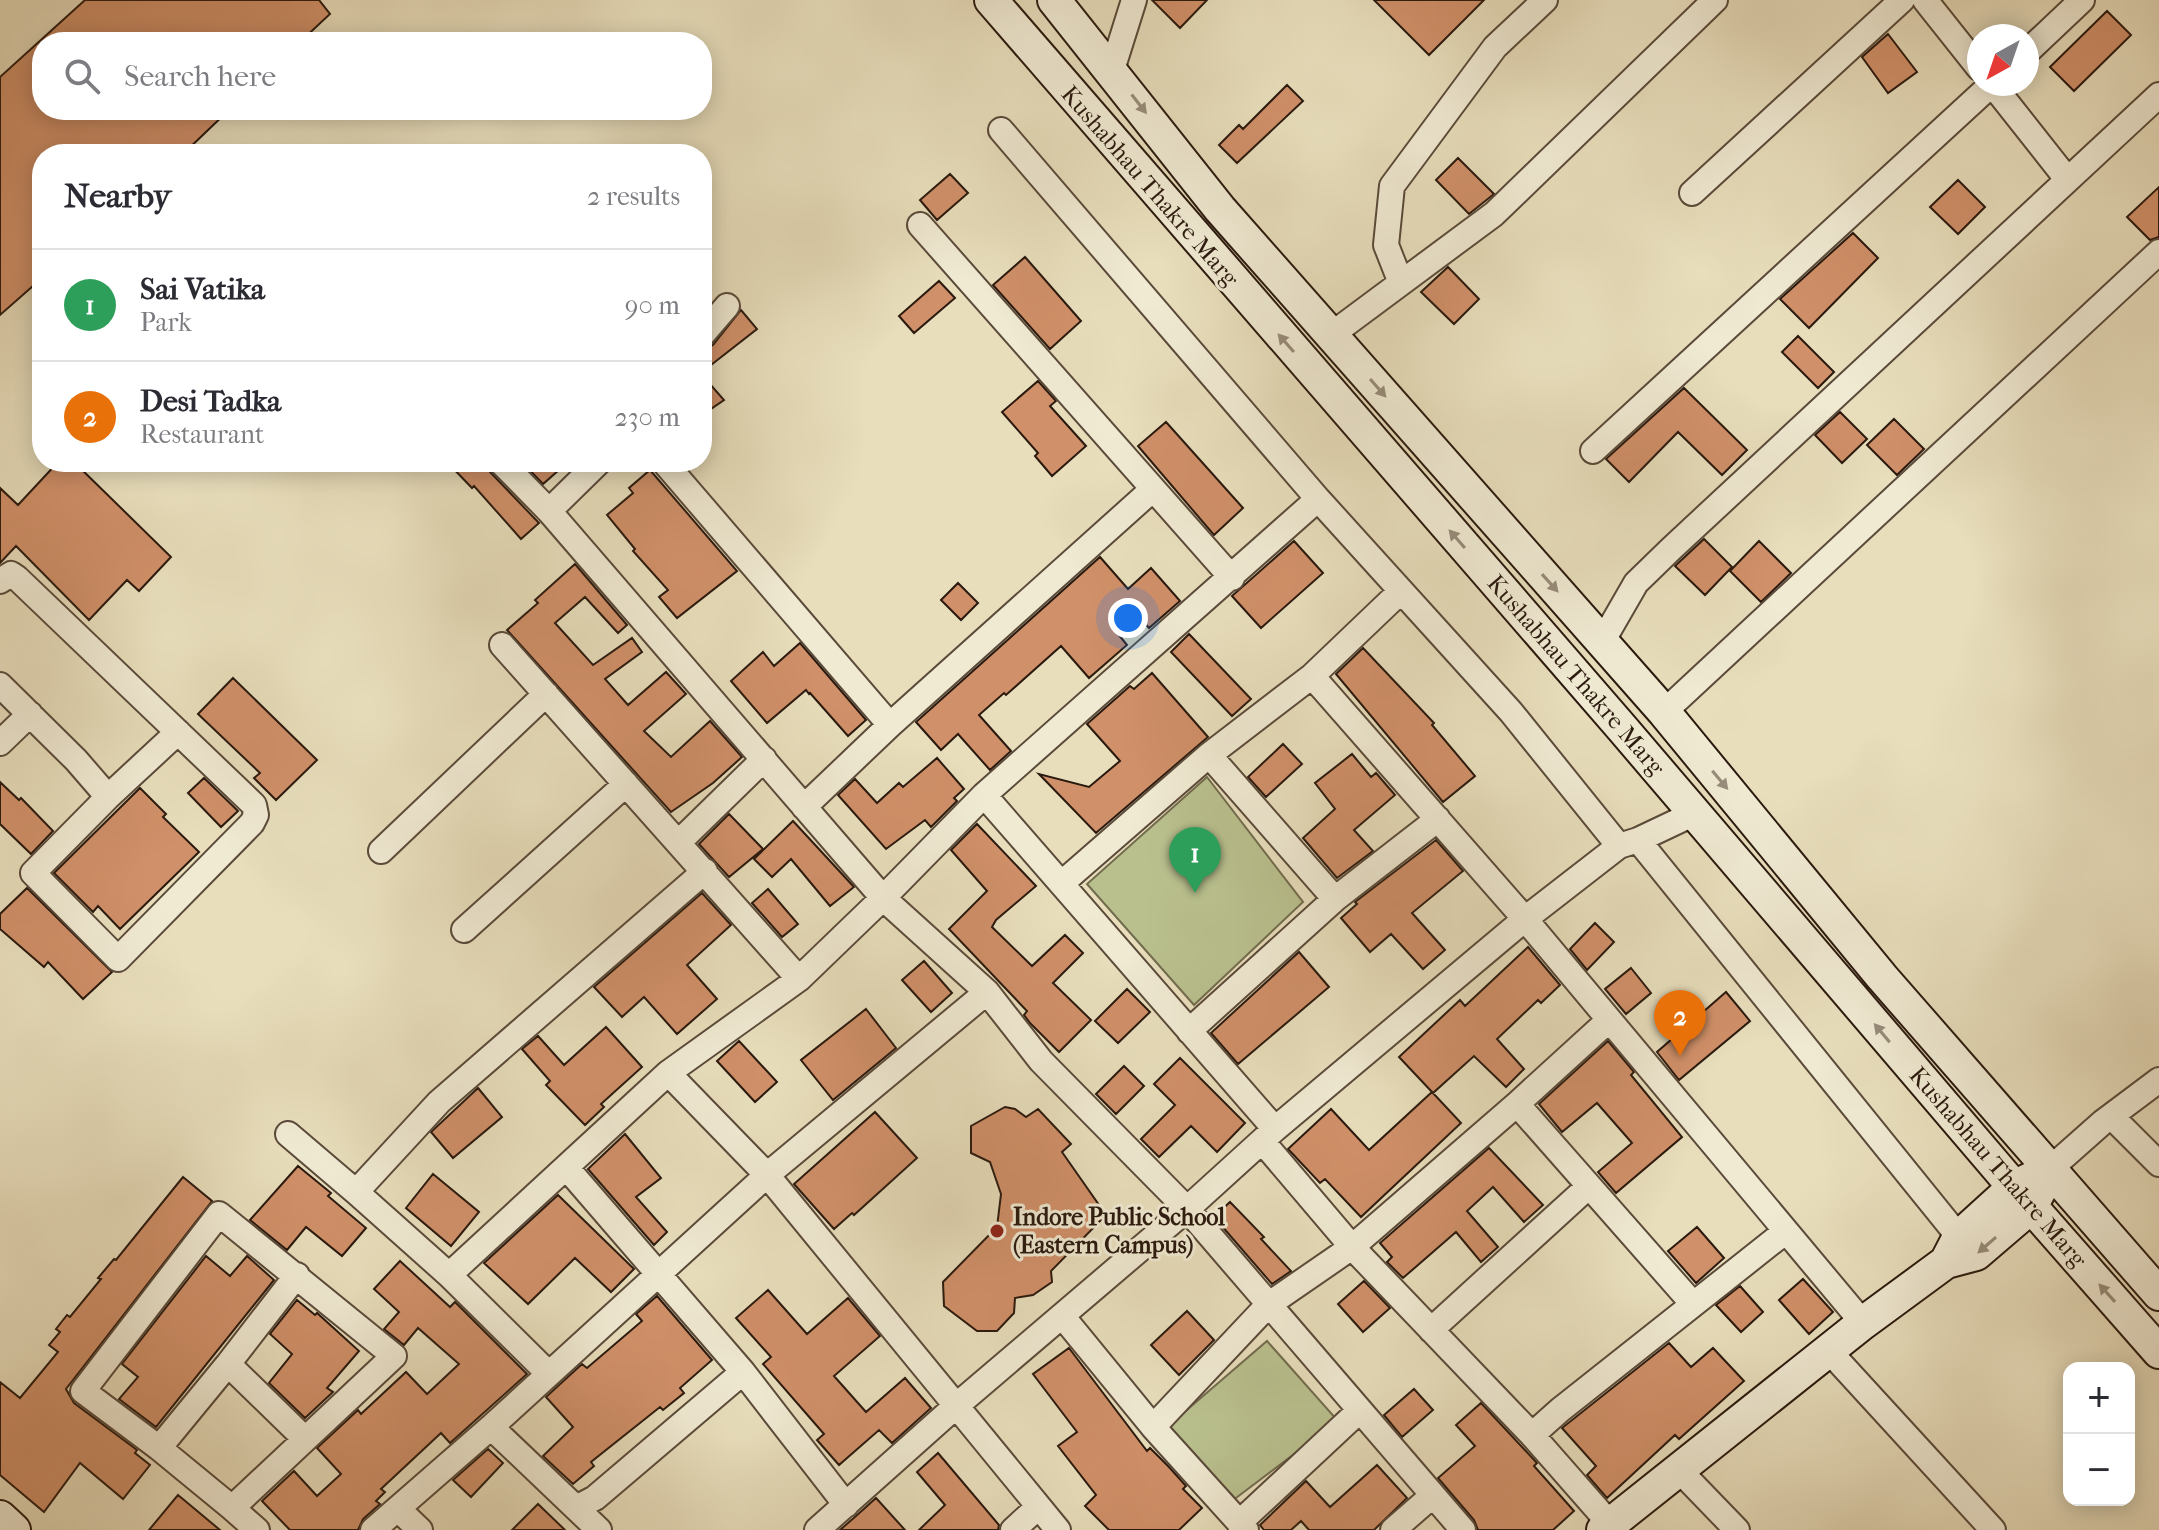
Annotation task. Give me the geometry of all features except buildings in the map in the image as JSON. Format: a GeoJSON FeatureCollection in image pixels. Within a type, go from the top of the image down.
{"type":"FeatureCollection","features":[{"type":"Feature","properties":{"kind":"main road","name":"Kushabhau Thakre Marg"},"geometry":{"type":"LineString","coordinates":[[991,0],[2159,1352]]}},
{"type":"Feature","properties":{"kind":"main road","name":"Kushabhau Thakre Marg"},"geometry":{"type":"LineString","coordinates":[[1054,0],[1220,209],[1664,712],[1882,977],[2159,1294]]}},
{"type":"Feature","properties":{"kind":"main road"},"geometry":{"type":"LineString","coordinates":[[1607,1528],[1953,1250],[1976,1254],[2022,1197],[2050,1169]]}},
{"type":"Feature","properties":{"kind":"main road"},"geometry":{"type":"LineString","coordinates":[[0,1517],[14,1530]]}},
{"type":"Feature","properties":{"kind":"street"},"geometry":{"type":"LineString","coordinates":[[1112,70],[1134,0]]}},
{"type":"Feature","properties":{"kind":"street"},"geometry":{"type":"LineString","coordinates":[[1401,283],[1386,245],[1392,186],[1495,47],[1545,0]]}},
{"type":"Feature","properties":{"kind":"street"},"geometry":{"type":"LineString","coordinates":[[1331,335],[1494,214],[1715,0]]}},
{"type":"Feature","properties":{"kind":"street"},"geometry":{"type":"LineString","coordinates":[[1692,193],[1902,0]]}},
{"type":"Feature","properties":{"kind":"street"},"geometry":{"type":"LineString","coordinates":[[1925,0],[1967,53]]}},
{"type":"Feature","properties":{"kind":"street"},"geometry":{"type":"LineString","coordinates":[[2039,41],[2082,0]]}},
{"type":"Feature","properties":{"kind":"street"},"geometry":{"type":"LineString","coordinates":[[1602,642],[1636,583],[1653,566],[2159,95]]}},
{"type":"Feature","properties":{"kind":"street"},"geometry":{"type":"LineString","coordinates":[[1593,451],[1979,96]]}},
{"type":"Feature","properties":{"kind":"street"},"geometry":{"type":"LineString","coordinates":[[2001,96],[2067,179]]}},
{"type":"Feature","properties":{"kind":"street"},"geometry":{"type":"LineString","coordinates":[[1001,130],[1318,499],[1629,843],[1953,1250]]}},
{"type":"Feature","properties":{"kind":"street"},"geometry":{"type":"LineString","coordinates":[[920,225],[1232,578]]}},
{"type":"Feature","properties":{"kind":"street"},"geometry":{"type":"LineString","coordinates":[[1664,712],[2159,252]]}},
{"type":"Feature","properties":{"kind":"street"},"geometry":{"type":"LineString","coordinates":[[712,323],[727,306]]}},
{"type":"Feature","properties":{"kind":"street"},"geometry":{"type":"LineString","coordinates":[[511,472],[549,511],[883,898],[987,992],[1041,1061],[1187,1209],[1463,1530]]}},
{"type":"Feature","properties":{"kind":"street"},"geometry":{"type":"LineString","coordinates":[[549,511],[589,472]]}},
{"type":"Feature","properties":{"kind":"street"},"geometry":{"type":"LineString","coordinates":[[673,472],[890,725]]}},
{"type":"Feature","properties":{"kind":"street"},"geometry":{"type":"LineString","coordinates":[[804,807],[890,725],[1153,489]]}},
{"type":"Feature","properties":{"kind":"street"},"geometry":{"type":"LineString","coordinates":[[449,1275],[668,1073],[799,979],[984,795],[1318,499]]}},
{"type":"Feature","properties":{"kind":"street"},"geometry":{"type":"LineString","coordinates":[[0,581],[11,574],[17,578],[178,732],[254,805],[256,815],[252,823],[118,959],[33,873],[178,732]]}},
{"type":"Feature","properties":{"kind":"street"},"geometry":{"type":"LineString","coordinates":[[1062,883],[1209,755],[1312,676],[1401,591]]}},
{"type":"Feature","properties":{"kind":"street"},"geometry":{"type":"LineString","coordinates":[[502,645],[799,979]]}},
{"type":"Feature","properties":{"kind":"street"},"geometry":{"type":"LineString","coordinates":[[1312,676],[1525,919],[1863,1323]]}},
{"type":"Feature","properties":{"kind":"street"},"geometry":{"type":"LineString","coordinates":[[0,685],[76,760],[108,797]]}},
{"type":"Feature","properties":{"kind":"street"},"geometry":{"type":"LineString","coordinates":[[381,851],[546,694]]}},
{"type":"Feature","properties":{"kind":"street"},"geometry":{"type":"LineString","coordinates":[[0,743],[30,714]]}},
{"type":"Feature","properties":{"kind":"street"},"geometry":{"type":"LineString","coordinates":[[1209,755],[1335,899]]}},
{"type":"Feature","properties":{"kind":"street"},"geometry":{"type":"LineString","coordinates":[[679,842],[764,759]]}},
{"type":"Feature","properties":{"kind":"street"},"geometry":{"type":"LineString","coordinates":[[464,930],[626,784]]}},
{"type":"Feature","properties":{"kind":"street"},"geometry":{"type":"LineString","coordinates":[[984,795],[1189,1031],[1352,1247],[1532,1435],[1607,1528]]}},
{"type":"Feature","properties":{"kind":"street"},"geometry":{"type":"LineString","coordinates":[[817,1530],[1269,1135],[1525,919],[1629,843],[1695,813]]}},
{"type":"Feature","properties":{"kind":"street"},"geometry":{"type":"LineString","coordinates":[[1189,1031],[1335,899],[1438,819]]}},
{"type":"Feature","properties":{"kind":"street"},"geometry":{"type":"LineString","coordinates":[[356,1192],[439,1102],[705,871]]}},
{"type":"Feature","properties":{"kind":"street"},"geometry":{"type":"LineString","coordinates":[[373,1530],[399,1510],[767,1175],[987,992]]}},
{"type":"Feature","properties":{"kind":"street"},"geometry":{"type":"LineString","coordinates":[[1153,1427],[1268,1305],[1352,1247],[1608,1021]]}},
{"type":"Feature","properties":{"kind":"street"},"geometry":{"type":"LineString","coordinates":[[668,1073],[767,1175],[1058,1530]]}},
{"type":"Feature","properties":{"kind":"street"},"geometry":{"type":"LineString","coordinates":[[2050,1169],[2111,1116],[2159,1080]]}},
{"type":"Feature","properties":{"kind":"street"},"geometry":{"type":"LineString","coordinates":[[1517,1104],[1693,1304]]}},
{"type":"Feature","properties":{"kind":"street"},"geometry":{"type":"LineString","coordinates":[[2111,1116],[2159,1164]]}},
{"type":"Feature","properties":{"kind":"street"},"geometry":{"type":"LineString","coordinates":[[288,1134],[449,1275],[549,1374]]}},
{"type":"Feature","properties":{"kind":"street"},"geometry":{"type":"LineString","coordinates":[[566,1167],[743,1372],[846,1505]]}},
{"type":"Feature","properties":{"kind":"street"},"geometry":{"type":"LineString","coordinates":[[1431,1330],[1589,1186]]}},
{"type":"Feature","properties":{"kind":"street"},"geometry":{"type":"LineString","coordinates":[[232,1508],[394,1356],[219,1214],[83,1391],[159,1448],[257,1530]]}},
{"type":"Feature","properties":{"kind":"street"},"geometry":{"type":"LineString","coordinates":[[1532,1435],[1786,1231]]}},
{"type":"Feature","properties":{"kind":"street"},"geometry":{"type":"LineString","coordinates":[[159,1448],[297,1275]]}},
{"type":"Feature","properties":{"kind":"street"},"geometry":{"type":"LineString","coordinates":[[1063,1317],[1153,1427],[1242,1526],[1359,1411]]}},
{"type":"Feature","properties":{"kind":"street"},"geometry":{"type":"LineString","coordinates":[[1829,1351],[1993,1530]]}},
{"type":"Feature","properties":{"kind":"street"},"geometry":{"type":"LineString","coordinates":[[228,1364],[304,1438]]}},
{"type":"Feature","properties":{"kind":"street"},"geometry":{"type":"LineString","coordinates":[[576,1508],[595,1498],[743,1372]]}},
{"type":"Feature","properties":{"kind":"street"},"geometry":{"type":"LineString","coordinates":[[491,1427],[599,1530]]}},
{"type":"Feature","properties":{"kind":"street"},"geometry":{"type":"LineString","coordinates":[[1679,1470],[1737,1530]]}},
{"type":"Feature","properties":{"kind":"street"},"geometry":{"type":"LineString","coordinates":[[1393,1530],[1432,1496]]}},
{"type":"Feature","properties":{"kind":"street"},"geometry":{"type":"LineString","coordinates":[[1013,1530],[1038,1507]]}},
{"type":"Feature","properties":{"kind":"street"},"geometry":{"type":"LineString","coordinates":[[399,1510],[420,1530]]}},
{"type":"Feature","properties":{"kind":"green space"},"geometry":{"type":"Polygon","coordinates":[[[1207,777],[1303,902],[1194,1005],[1087,884],[1207,777]]]}},
{"type":"Feature","properties":{"kind":"green space"},"geometry":{"type":"Polygon","coordinates":[[[1267,1341],[1338,1421],[1232,1501],[1167,1427],[1267,1341]]]}},
{"type":"Feature","properties":{"kind":"place","name":"Sai Vatika"},"geometry":{"type":"Point","coordinates":[1195,893]}},
{"type":"Feature","properties":{"kind":"place","name":"Desi Tadka"},"geometry":{"type":"Point","coordinates":[1680,1056]}},
{"type":"Feature","properties":{"kind":"place","name":"Indore Public School (Eastern Campus)"},"geometry":{"type":"Point","coordinates":[997,1231]}}]}
